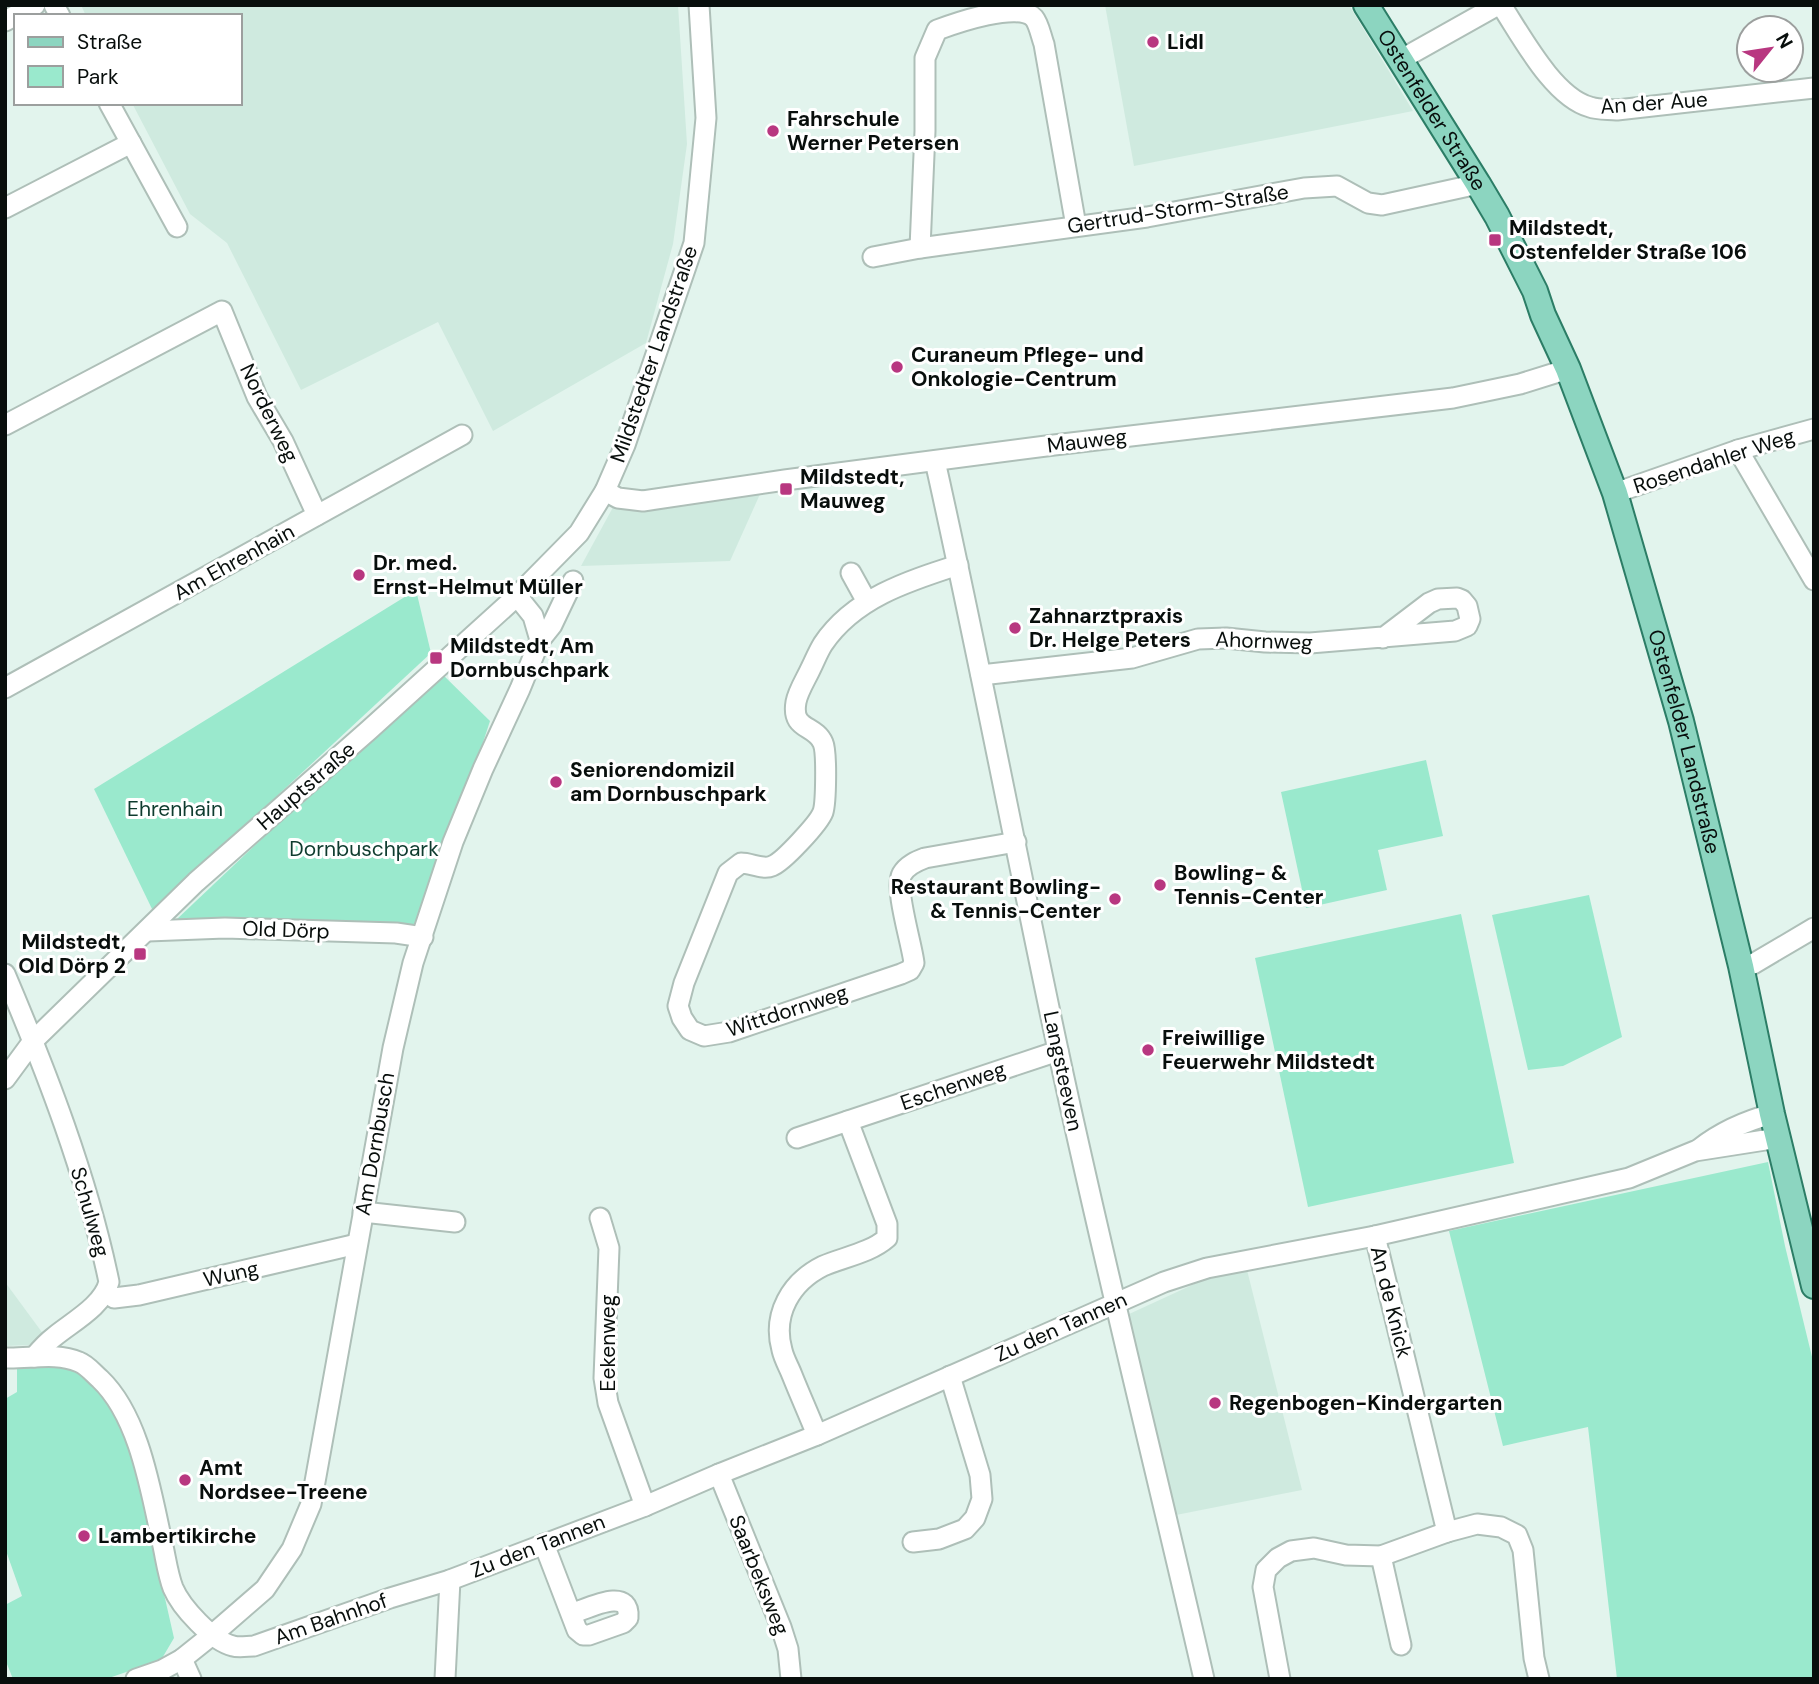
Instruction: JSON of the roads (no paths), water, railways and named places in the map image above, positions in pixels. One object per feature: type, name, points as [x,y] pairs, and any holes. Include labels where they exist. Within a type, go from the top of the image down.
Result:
[{"type":"main road","name":"Ostenfelder Straße","points":[[1366,5],[1497,216]]},
{"type":"main road","name":"Ostenfelder Landstraße","points":[[1497,216],[1535,290],[1615,493],[1681,721],[1741,966],[1772,1114],[1814,1286]]},
{"type":"street","points":[[18,14],[35,5]]},
{"type":"street","name":"Mildstedter Landstraße","points":[[606,491],[625,445],[694,243],[706,118],[699,5]]},
{"type":"street","points":[[1400,60],[1500,5]]},
{"type":"street","name":"An der Aue","points":[[1500,5],[1546,73],[1567,94],[1588,107],[1617,110],[1814,88]]},
{"type":"street","points":[[920,248],[925,58],[937,30],[1015,10],[1026,12],[1035,19],[1044,44],[1076,226]]},
{"type":"street","points":[[110,105],[177,227]]},
{"type":"street","points":[[5,208],[131,143]]},
{"type":"street","name":"Gertrud-Storm-Straße","points":[[873,257],[920,248],[1147,217],[1304,188],[1337,186],[1368,203],[1382,205],[1478,184]]},
{"type":"street","name":"Norderweg","points":[[5,425],[222,310],[257,397],[283,441],[317,515]]},
{"type":"street","name":"Mauweg","points":[[606,491],[618,498],[643,501],[1054,445],[1453,398],[1520,384],[1568,369]]},
{"type":"street","name":"Rosendahler Weg","points":[[1615,493],[1738,450],[1814,429]]},
{"type":"street","name":"Am Ehrenhain","points":[[5,688],[462,435]]},
{"type":"street","points":[[1738,450],[1814,580]]},
{"type":"street","name":"Langsteeven","points":[[935,461],[1058,1051],[1204,1679]]},
{"type":"street","name":"Hauptstraße","points":[[5,1079],[33,1041],[197,882],[517,596],[579,533],[606,491]]},
{"type":"street","name":"Wittdornweg","points":[[958,565],[888,589],[841,623],[821,646],[797,699],[795,712],[802,725],[818,734],[826,751],[823,810],[818,821],[782,860],[771,867],[741,863],[728,873],[684,983],[678,1006],[682,1018],[690,1030],[704,1036],[729,1032],[910,970],[914,963],[899,888],[902,874],[912,863],[925,858],[1016,842]]},
{"type":"street","points":[[851,573],[867,602]]},
{"type":"street","name":"Am Dornbusch","points":[[136,1679],[162,1670],[182,1658],[265,1589],[292,1549],[311,1504],[393,1048],[413,963],[453,842],[483,769],[540,640],[552,625],[573,581]]},
{"type":"street","points":[[517,596],[533,616],[540,640]]},
{"type":"street","name":"Ahornweg","points":[[981,676],[1132,658],[1198,639],[1310,643],[1383,638]]},
{"type":"street","points":[[1741,966],[1752,964],[1814,928]]},
{"type":"street","name":"Old Dörp","points":[[148,931],[225,929],[396,933],[423,937]]},
{"type":"street","name":"Schulweg","points":[[5,974],[33,1041],[81,1176],[109,1282],[106,1292]]},
{"type":"street","name":"Eschenweg","points":[[797,1138],[1058,1051]]},
{"type":"street","name":"Zu den Tannen","points":[[1695,1151],[1715,1136],[1772,1114]]},
{"type":"street","points":[[817,1435],[781,1350],[781,1311],[790,1294],[807,1276],[824,1266],[879,1245],[887,1238],[887,1224],[848,1121]]},
{"type":"street","name":"Zu den Tannen","points":[[450,1580],[645,1506],[817,1435],[1164,1282],[1206,1268],[1376,1237],[1629,1178],[1695,1151],[1778,1138]]},
{"type":"street","points":[[363,1212],[455,1222]]},
{"type":"street","name":"Eekenweg","points":[[600,1218],[609,1248],[604,1378],[608,1403],[645,1506]]},
{"type":"street","name":"An de Knick","points":[[1376,1237],[1447,1532]]},
{"type":"street","name":"Wung","points":[[106,1292],[114,1298],[139,1295],[357,1244]]},
{"type":"street","points":[[34,1357],[50,1339],[106,1292]]},
{"type":"street","points":[[5,1358],[63,1357],[82,1363],[109,1388],[125,1412],[137,1440],[172,1586],[189,1614],[212,1635]]},
{"type":"street","points":[[913,1542],[939,1539],[965,1530],[975,1518],[982,1499],[980,1475],[950,1376]]},
{"type":"street","name":"Saarbeksweg","points":[[719,1474],[781,1627],[788,1650],[791,1679]]},
{"type":"street","points":[[1280,1679],[1263,1587],[1266,1570],[1278,1558],[1290,1551],[1314,1548],[1346,1555],[1381,1556],[1477,1524],[1501,1527],[1517,1535],[1523,1550],[1534,1658],[1539,1679]]},
{"type":"street","points":[[544,1545],[571,1614]]},
{"type":"street","points":[[1381,1556],[1401,1645]]},
{"type":"street","points":[[444,1679],[450,1580]]},
{"type":"street","name":"Am Bahnhof","points":[[212,1635],[233,1646],[254,1646],[378,1602],[450,1580]]},
{"type":"street","points":[[182,1658],[191,1679]]},
{"type":"place","name":"Lidl","points":[[1153,42]]},
{"type":"place","name":"Fahrschule Werner Petersen","points":[[773,131]]},
{"type":"place","name":"Mildstedt, Ostenfelder Straße 106","points":[[1495,240]]},
{"type":"place","name":"Curaneum Pflege- und Onkologie-Centrum","points":[[897,367]]},
{"type":"place","name":"Mildstedt, Mauweg","points":[[786,489]]},
{"type":"place","name":"Dr. med. Ernst-Helmut Müller","points":[[359,575]]},
{"type":"place","name":"Zahnarztpraxis Dr. Helge Peters","points":[[1015,628]]},
{"type":"place","name":"Mildstedt, Am Dornbuschpark","points":[[436,658]]},
{"type":"place","name":"Seniorendomizil am Dornbuschpark","points":[[556,782]]},
{"type":"place","name":"Bowling- & Tennis-Center","points":[[1160,885]]},
{"type":"place","name":"Restaurant Bowling- & Tennis-Center","points":[[1115,899]]},
{"type":"place","name":"Mildstedt, Old Dörp 2","points":[[140,954]]},
{"type":"place","name":"Freiwillige Feuerwehr Mildstedt","points":[[1148,1050]]},
{"type":"place","name":"Regenbogen-Kindergarten","points":[[1215,1403]]},
{"type":"place","name":"Amt Nordsee-Treene","points":[[185,1480]]},
{"type":"place","name":"Lambertikirche","points":[[84,1536]]},
{"type":"park label","name":"Ehrenhain","points":[[175,809]]},
{"type":"park label","name":"Dornbuschpark","points":[[364,849]]}]
